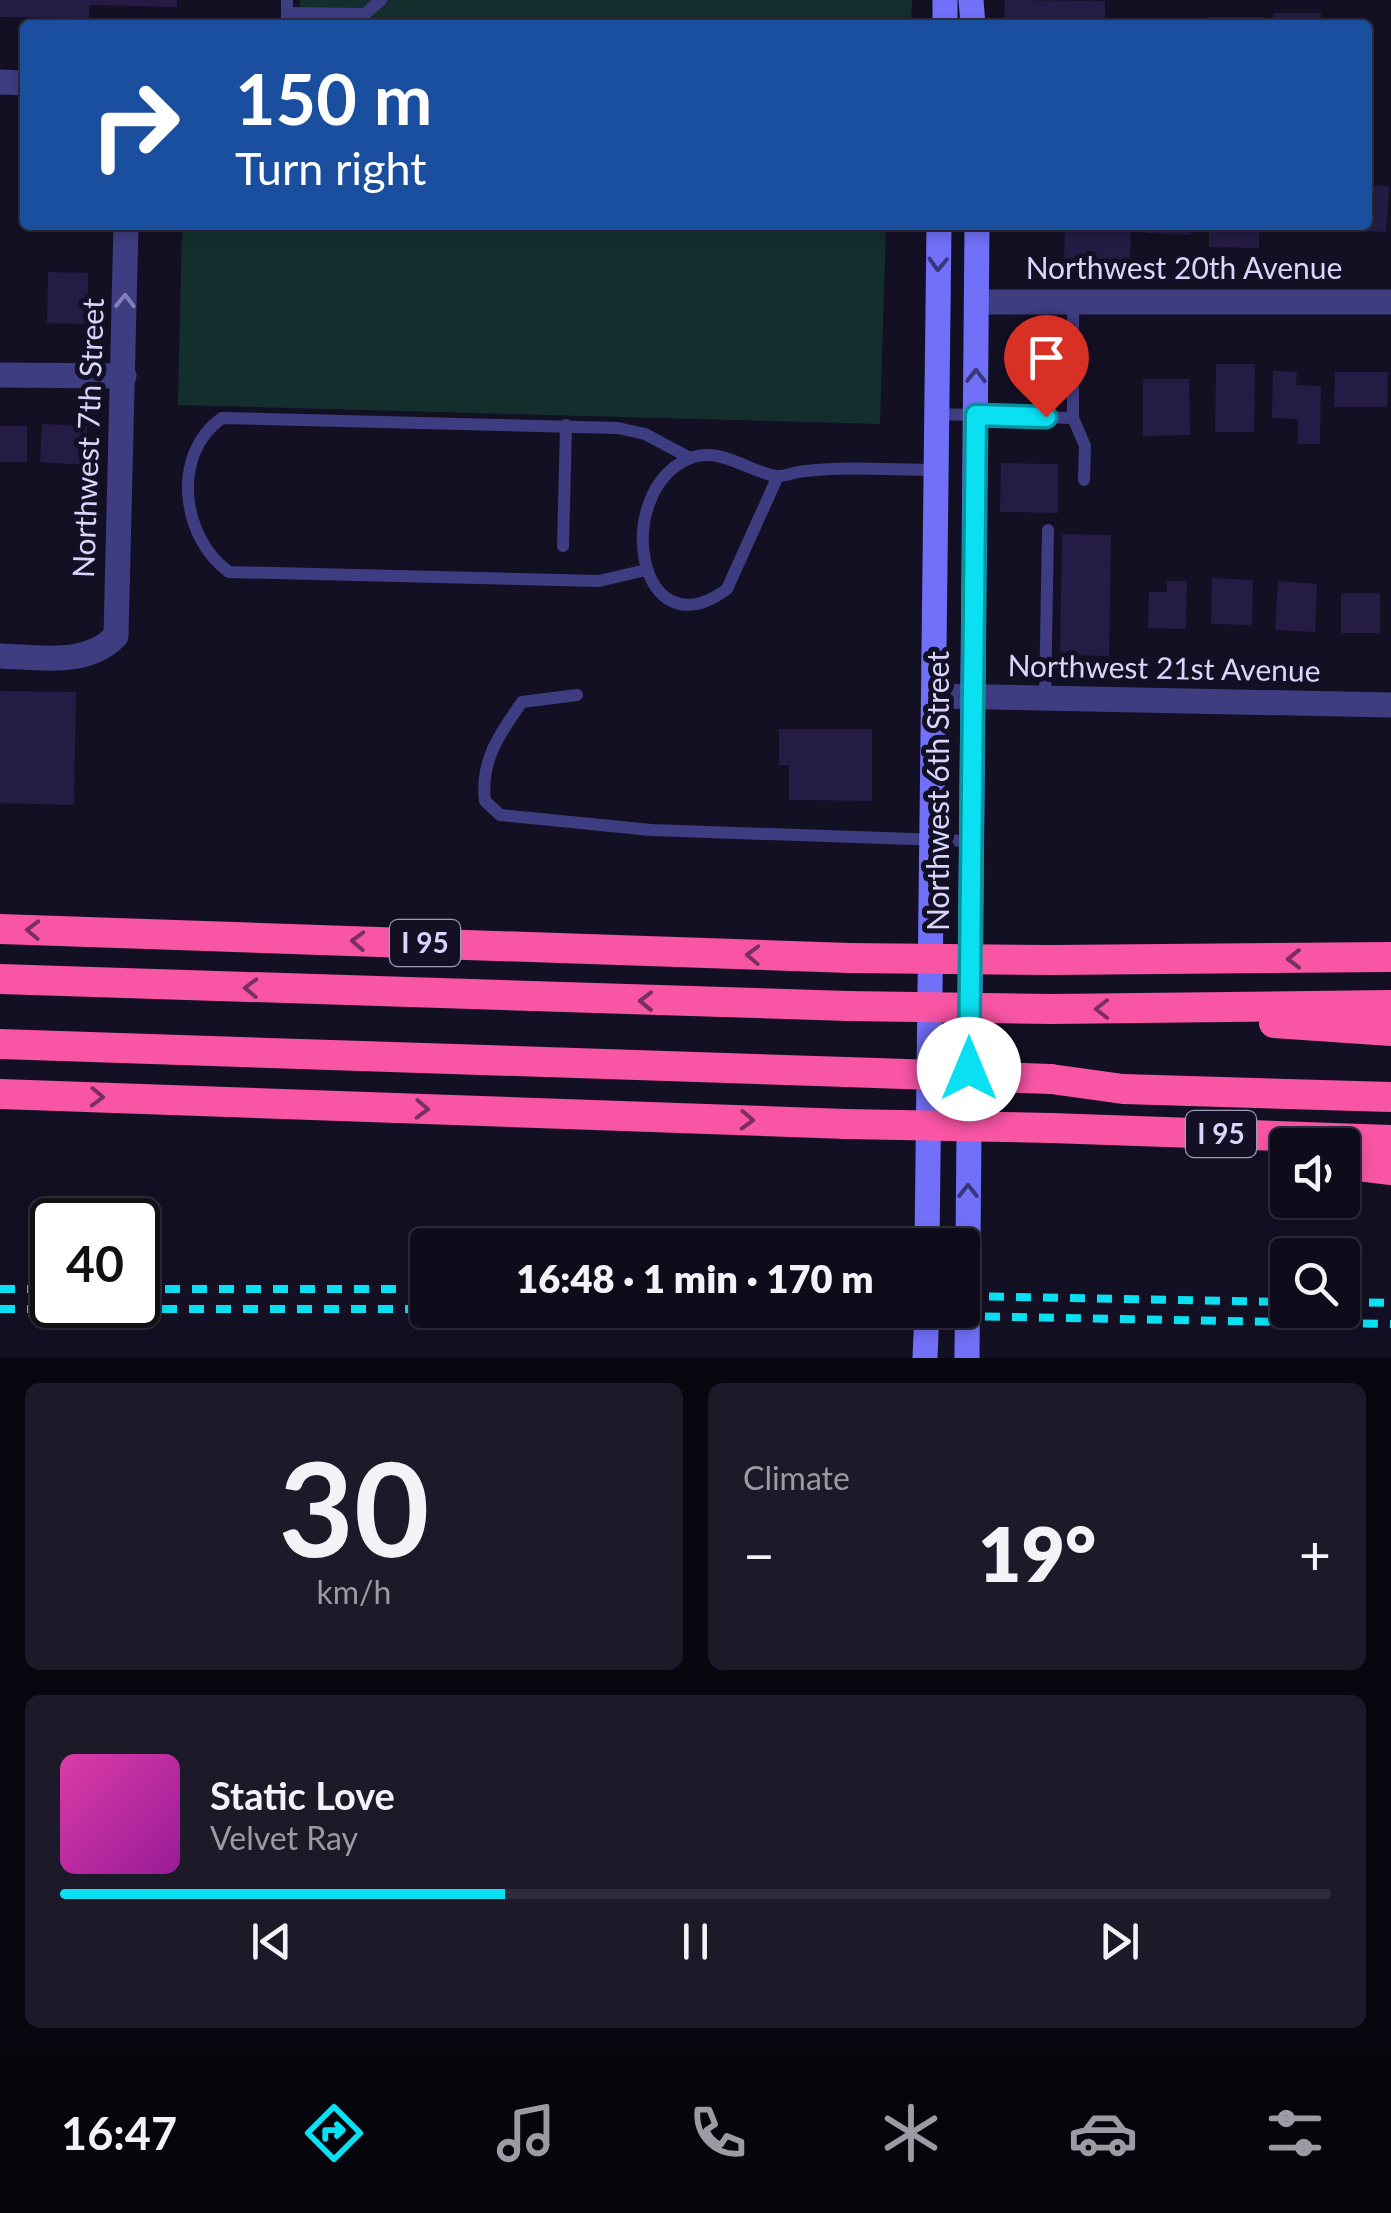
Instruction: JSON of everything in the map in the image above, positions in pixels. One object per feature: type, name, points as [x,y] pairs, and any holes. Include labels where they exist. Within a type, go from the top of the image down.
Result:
[{"type":"highway","name":"I 95","points":[[0,929],[850,958],[1391,957]]},
{"type":"highway","points":[[0,980],[848,1006],[1152,1009],[1391,1005]]},
{"type":"highway","points":[[1152,1009],[1326,1030],[1391,1031]]},
{"type":"highway","points":[[0,1044],[1051,1079],[1123,1075],[1391,1082]]},
{"type":"highway","points":[[1051,1079],[1123,1089],[1391,1097]]},
{"type":"highway","name":"I 95","points":[[0,1094],[1391,1140]]},
{"type":"highway","points":[[1051,1128],[1270,1156]]},
{"type":"highway","points":[[1360,1166],[1391,1170]]},
{"type":"street","name":"Northwest 7th Street","points":[[0,656],[77,657],[103,649],[116,636],[126,230]]},
{"type":"street","name":"Northwest 6th Street","points":[[927,1228],[939,230]]},
{"type":"street","name":"Northwest 6th Street","points":[[967,1358],[977,230]]},
{"type":"street","name":"Northwest 20th Avenue","points":[[977,302],[1391,302]]},
{"type":"street","points":[[0,375],[124,376]]},
{"type":"street","name":"Northwest 21st Avenue","points":[[936,696],[1391,705]]},
{"type":"street","points":[[926,1358],[927,1328]]},
{"type":"lane","points":[[287,13],[352,15],[376,8],[381,0]]},
{"type":"lane","points":[[1073,302],[1072,418],[1085,446],[1084,480]]},
{"type":"lane","points":[[936,414],[1072,418]]},
{"type":"lane","points":[[646,570],[599,580],[230,572],[212,560],[190,520],[196,449],[206,430],[222,418],[566,425],[645,434],[690,458]]},
{"type":"lane","points":[[563,546],[566,425]]},
{"type":"lane","points":[[778,476],[727,589],[700,603],[672,600],[649,582],[643,534],[654,494],[667,474],[690,458],[714,456],[778,476],[805,470],[936,470]]},
{"type":"lane","points":[[1046,699],[1048,530]]},
{"type":"lane","points":[[577,695],[522,702],[504,728],[488,754],[482,779],[484,800],[500,815],[652,830],[971,841]]},
{"type":"green space","points":[[300,0],[912,0],[911,20],[299,20]]},
{"type":"green space","points":[[182,230],[886,230],[880,424],[178,405]]},
{"type":"building","points":[[0,0],[177,0],[177,7],[89,5],[89,18],[0,17]]},
{"type":"building","points":[[1005,0],[1105,1],[1105,20],[1004,20]]},
{"type":"building","points":[[1273,13],[1321,13],[1321,20],[1273,20]]},
{"type":"building","points":[[1208,17],[1265,17],[1265,20]]},
{"type":"building","points":[[1372,185],[1389,186],[1386,232],[1337,230],[1372,230]]},
{"type":"building","points":[[1065,230],[1131,230],[1130,265],[1064,264]]},
{"type":"building","points":[[1146,230],[1191,230],[1191,235]]},
{"type":"building","points":[[1209,230],[1259,230],[1259,248],[1209,247]]},
{"type":"building","points":[[48,272],[88,273],[88,324],[47,323]]},
{"type":"building","points":[[1216,364],[1255,364],[1254,432],[1215,432]]},
{"type":"building","points":[[1273,371],[1297,372],[1296,385],[1321,386],[1320,444],[1298,444],[1298,419],[1272,418]]},
{"type":"building","points":[[1335,372],[1388,372],[1387,407],[1334,407]]},
{"type":"building","points":[[1143,379],[1189,379],[1190,435],[1143,436]]},
{"type":"building","points":[[42,424],[87,426],[85,465],[40,462]]},
{"type":"building","points":[[0,426],[27,426],[27,462],[0,462]]},
{"type":"building","points":[[1001,463],[1058,464],[1058,513],[1000,512]]},
{"type":"building","points":[[1062,534],[1111,535],[1109,656],[1060,655]]},
{"type":"building","points":[[1212,578],[1253,580],[1252,625],[1211,624]]},
{"type":"building","points":[[1167,581],[1187,581],[1186,629],[1148,628],[1149,592],[1167,592]]},
{"type":"building","points":[[1278,581],[1317,584],[1315,632],[1275,630]]},
{"type":"building","points":[[1341,593],[1380,593],[1380,633],[1341,633]]},
{"type":"building","points":[[0,691],[76,692],[74,805],[0,803]]},
{"type":"building","points":[[779,729],[872,729],[872,801],[789,800],[789,765],[779,765]]},
{"type":"railway","points":[[0,1289],[30,1289]]},
{"type":"railway","points":[[160,1289],[410,1289]]},
{"type":"railway","points":[[980,1296],[1270,1302]]},
{"type":"railway","points":[[1360,1302],[1391,1303]]},
{"type":"railway","points":[[0,1309],[410,1309]]},
{"type":"railway","points":[[980,1316],[1391,1324]]},
{"type":"route","points":[[969,1069],[976,415],[1046,417]]}]
